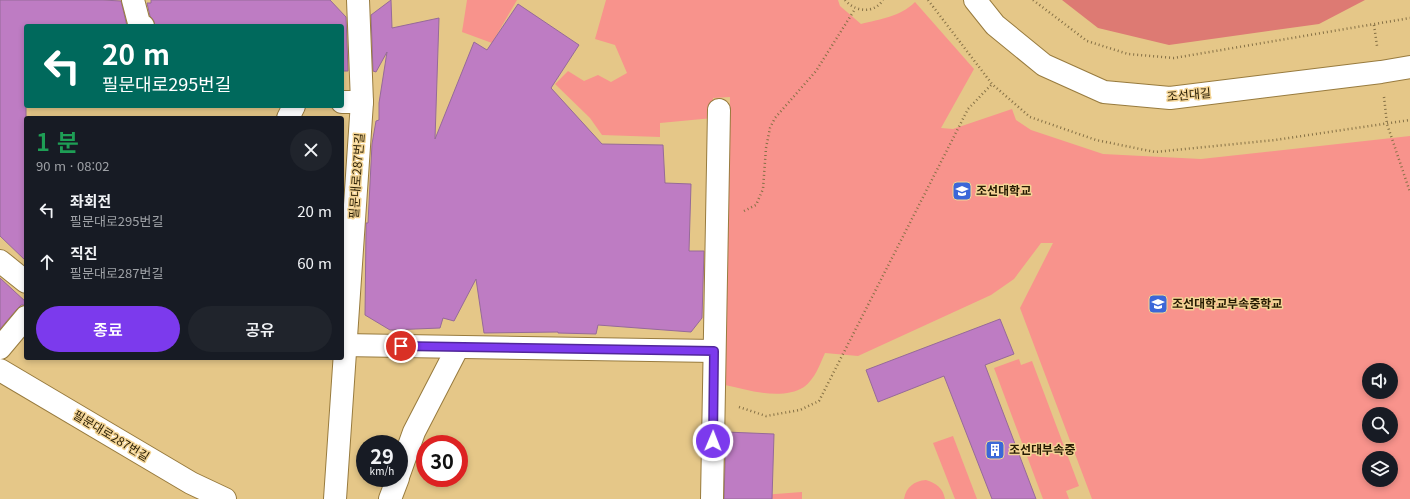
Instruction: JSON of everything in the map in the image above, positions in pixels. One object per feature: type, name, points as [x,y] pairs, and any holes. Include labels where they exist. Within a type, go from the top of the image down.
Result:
[{"type":"street","points":[[133,0],[140,24]]},
{"type":"street","name":"필문대로287번길","points":[[344,318],[352,102],[358,0]]},
{"type":"street","name":"조선대길","points":[[975,0],[995,24],[1044,64],[1104,92],[1170,98],[1381,72],[1410,67]]},
{"type":"street","points":[[712,499],[720,110]]},
{"type":"street","points":[[0,261],[24,280]]},
{"type":"street","points":[[8,343],[24,320]]},
{"type":"street","points":[[344,345],[714,351]]},
{"type":"street","points":[[408,449],[414,432],[458,347]]},
{"type":"street","name":"필문대로287번길","points":[[335,499],[342,360]]},
{"type":"street","name":"필문대로287번길","points":[[0,370],[191,483],[224,499]]},
{"type":"street","points":[[390,499],[395,487]]},
{"type":"path","points":[[845,0],[855,9],[862,10],[869,10],[876,7],[883,0]]},
{"type":"path","points":[[1033,0],[1087,41],[1128,54],[1174,58],[1410,18]]},
{"type":"path","points":[[717,224],[756,204],[763,189],[766,148],[770,128],[775,118],[816,71],[855,9]]},
{"type":"path","points":[[1374,25],[1387,124],[1410,192]]},
{"type":"path","points":[[714,398],[766,416],[800,410],[819,401],[968,110],[992,84]]},
{"type":"shaded area","points":[[467,0],[517,0],[492,43],[462,32]]},
{"type":"shaded area","points":[[606,0],[838,0],[840,6],[861,24],[896,14],[903,11],[915,2],[974,69],[941,128],[953,129],[1012,109],[1016,120],[1031,130],[1103,154],[1201,159],[1410,136],[1410,499],[1092,499],[1020,308],[1053,243],[1041,243],[1014,279],[991,295],[858,356],[825,353],[817,371],[808,384],[795,391],[775,394],[754,392],[725,385],[730,97],[713,98],[713,118],[660,123],[660,137],[602,135],[590,118],[555,84],[568,71],[584,81],[598,75],[611,82],[627,73],[615,45],[595,39]]},
{"type":"shaded area","points":[[1062,0],[1365,0],[1319,24],[1169,45],[1098,28]]},
{"type":"shaded area","points":[[1019,359],[1021,365],[1032,361],[1079,486],[1066,491],[1069,499],[1043,499],[994,368]]},
{"type":"shaded area","points":[[953,436],[977,499],[955,499],[933,443]]},
{"type":"shaded area","points":[[926,480],[938,486],[943,492],[945,499],[904,499],[911,485]]},
{"type":"shaded area","points":[[802,492],[802,499],[724,499],[724,498]]},
{"type":"building","points":[[0,0],[121,1],[127,24],[24,24],[24,108],[26,108],[26,116],[24,116],[24,259],[0,236]]},
{"type":"building","points":[[151,0],[330,0],[346,17],[348,71],[344,71],[344,24],[155,24],[150,16],[147,3],[151,3]]},
{"type":"building","points":[[391,0],[392,28],[439,18],[435,139],[474,42],[487,50],[518,4],[579,45],[551,88],[602,144],[663,145],[665,183],[691,184],[689,251],[704,251],[702,318],[691,332],[598,325],[596,334],[558,332],[484,333],[476,279],[454,321],[443,318],[440,328],[390,330],[365,315],[366,223],[368,223],[372,144],[376,121],[379,120],[379,103],[387,52],[376,72],[373,71],[371,15]]},
{"type":"building","points":[[0,278],[24,300],[24,305],[21,305],[17,309],[0,329]]},
{"type":"building","name":"조선대부속중","points":[[1000,319],[1014,354],[985,365],[1036,499],[992,499],[944,376],[878,402],[866,370]]},
{"type":"building","points":[[726,432],[774,434],[772,499],[724,499]]},
{"type":"place","name":"조선대학교","points":[[962,191]]},
{"type":"place","name":"조선대학교부속중학교","points":[[1158,304]]},
{"type":"place","name":"조선대부속중","points":[[995,450]]},
{"type":"route","points":[[401,346],[714,351],[713,441]]}]
